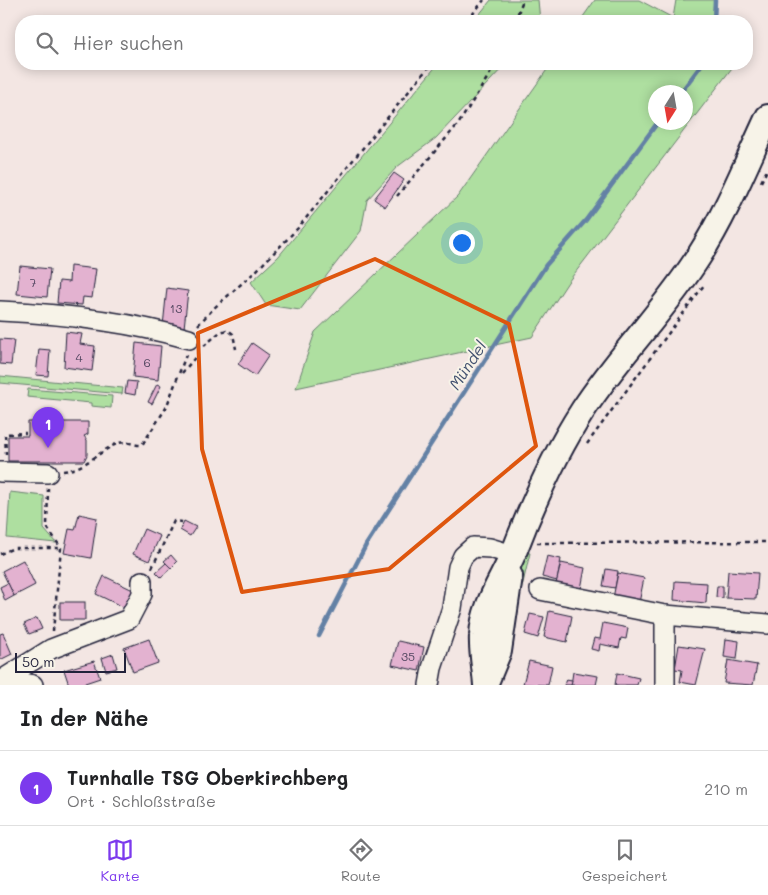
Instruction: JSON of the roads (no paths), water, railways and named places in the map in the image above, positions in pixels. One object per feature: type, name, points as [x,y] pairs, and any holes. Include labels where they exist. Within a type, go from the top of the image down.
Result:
[{"type":"main road","points":[[486,684],[482,635],[494,592],[513,555],[534,498],[550,465],[584,408],[676,290],[700,255],[718,224],[768,117]]},
{"type":"street","points":[[0,311],[102,319],[145,326],[189,339]]},
{"type":"street","points":[[3,472],[48,473]]},
{"type":"street","points":[[429,685],[432,668],[452,608],[458,566],[463,556],[472,548],[490,548],[513,555]]},
{"type":"street","points":[[0,682],[51,649],[130,618],[142,594],[142,581]]},
{"type":"street","points":[[540,590],[665,615],[768,624]]},
{"type":"street","points":[[665,615],[665,685]]},
{"type":"street","points":[[0,682],[12,680],[33,685]]},
{"type":"waterway","name":"Mündel","points":[[714,15],[715,0]]},
{"type":"waterway","name":"Mündel","points":[[686,85],[698,70]]},
{"type":"waterway","name":"Mündel","points":[[319,636],[366,545],[546,265],[586,220],[652,130]]},
{"type":"place","name":"Turnhalle TSG Oberkirchberg","points":[[48,448]]}]
